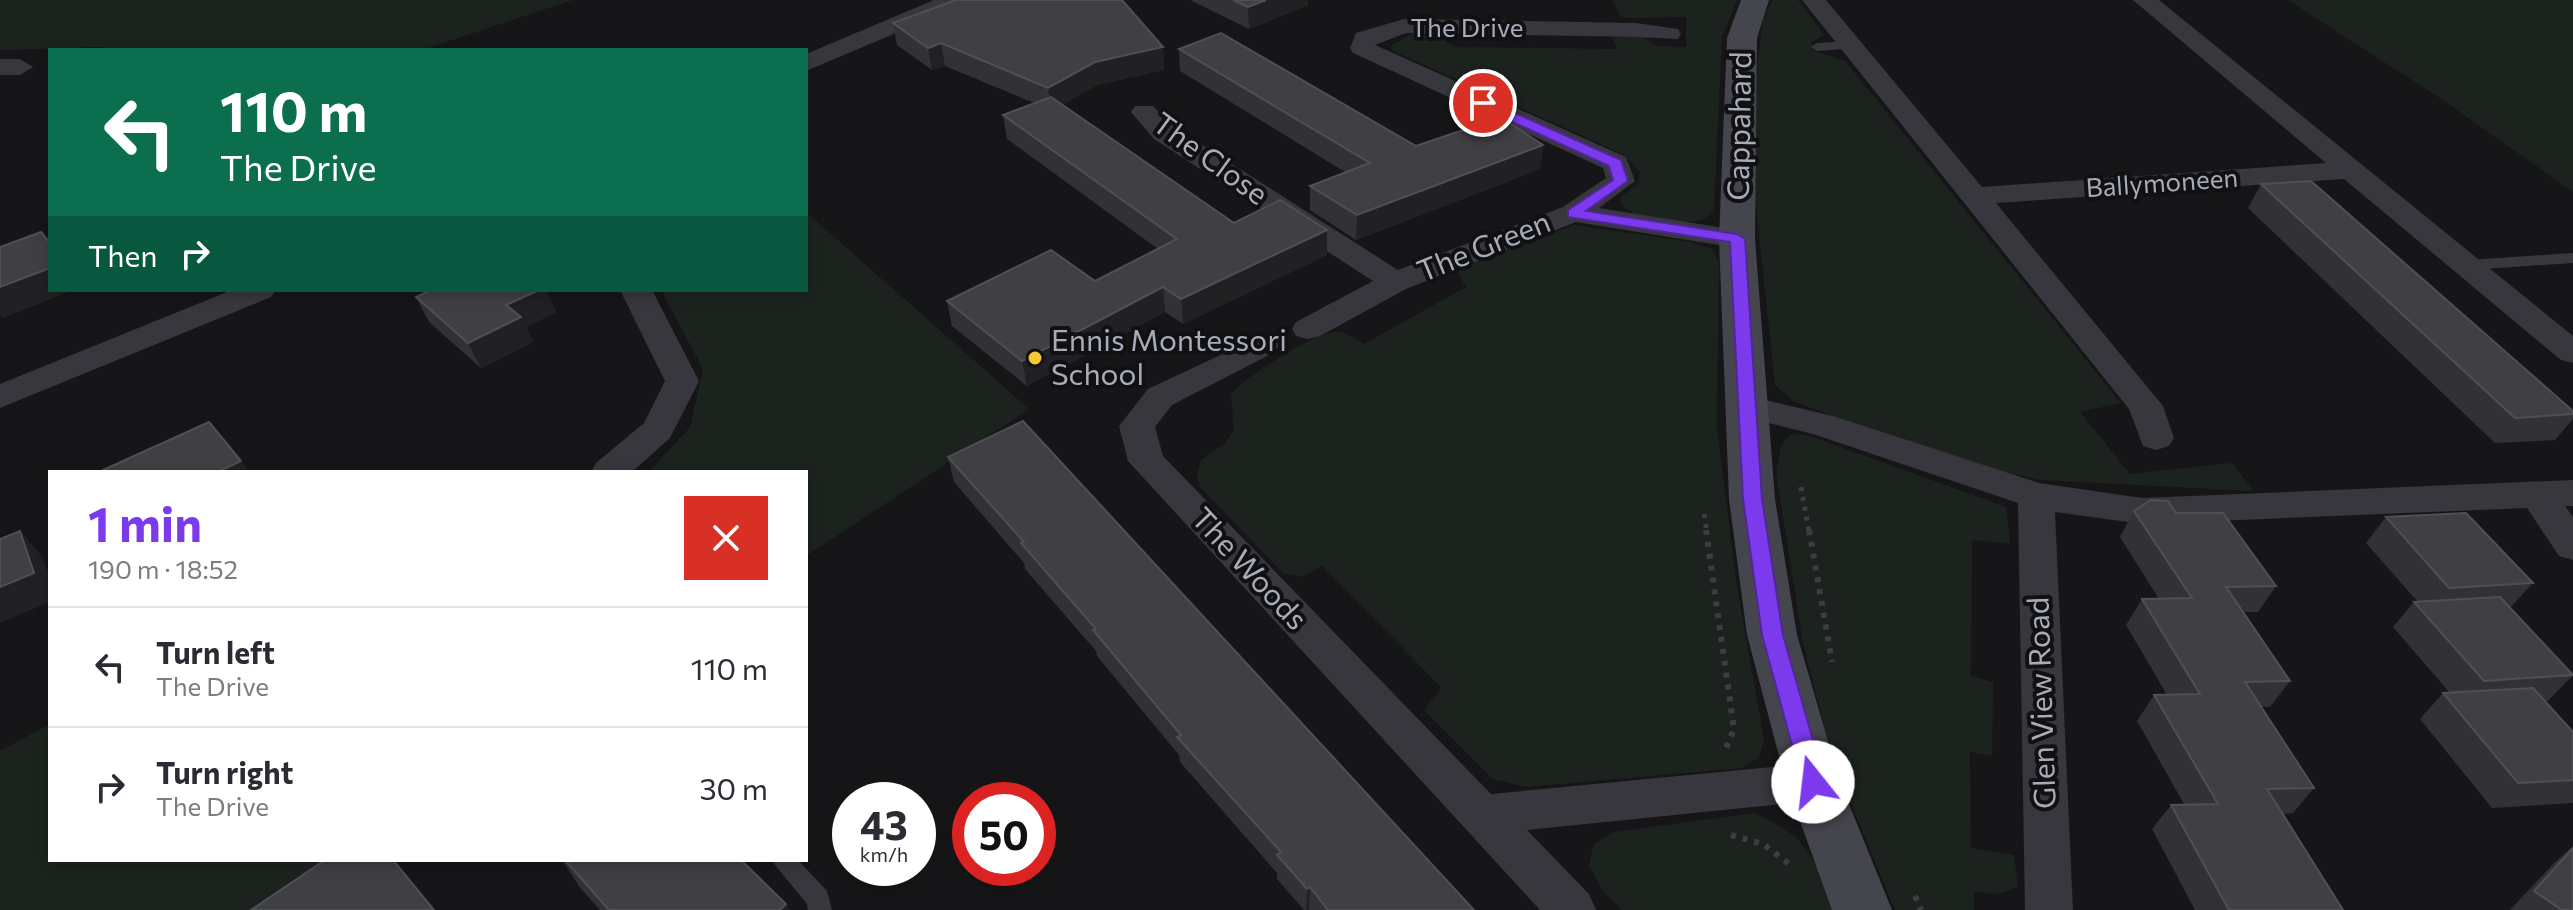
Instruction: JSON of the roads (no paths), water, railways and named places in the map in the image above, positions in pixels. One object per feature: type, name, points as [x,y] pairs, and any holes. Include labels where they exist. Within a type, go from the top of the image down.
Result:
[{"type":"main road","name":"Cappahard","points":[[1755,0],[1742,38],[1737,239],[1752,499],[1772,635],[1813,782],[1862,910]]},
{"type":"street","points":[[808,62],[954,0]]},
{"type":"street","points":[[1814,0],[2146,406],[2156,438]]},
{"type":"street","points":[[2145,0],[2573,353]]},
{"type":"street","name":"The Drive","points":[[1573,213],[1621,181],[1616,163],[1362,48],[1365,38],[1404,26],[1437,25],[1636,30],[1669,34]]},
{"type":"street","name":"The Close","points":[[1144,112],[1164,133],[1395,282]]},
{"type":"street","name":"Ballymoneen","points":[[1973,196],[2350,170]]},
{"type":"street","points":[[1573,213],[1737,239]]},
{"type":"street","name":"The Green","points":[[1395,282],[1573,213]]},
{"type":"street","points":[[1308,329],[1395,282]]},
{"type":"street","points":[[0,397],[255,292]]},
{"type":"street","points":[[611,470],[658,430],[682,381],[637,292]]},
{"type":"street","name":"The Woods","points":[[1263,345],[1160,397],[1137,426],[1146,461],[1572,910]]},
{"type":"street","points":[[1748,407],[1821,424],[2036,496],[2142,511],[2555,493],[2573,546]]},
{"type":"street","name":"Glen View Road","points":[[2036,496],[2049,910]]},
{"type":"street","points":[[1480,815],[1813,782]]},
{"type":"lane","points":[[1817,47],[1851,45]]},
{"type":"lane","points":[[2469,265],[2573,258]]},
{"type":"lane","points":[[785,862],[818,899],[820,910]]},
{"type":"place","name":"Ennis Montessori School","points":[[1035,358]]}]
